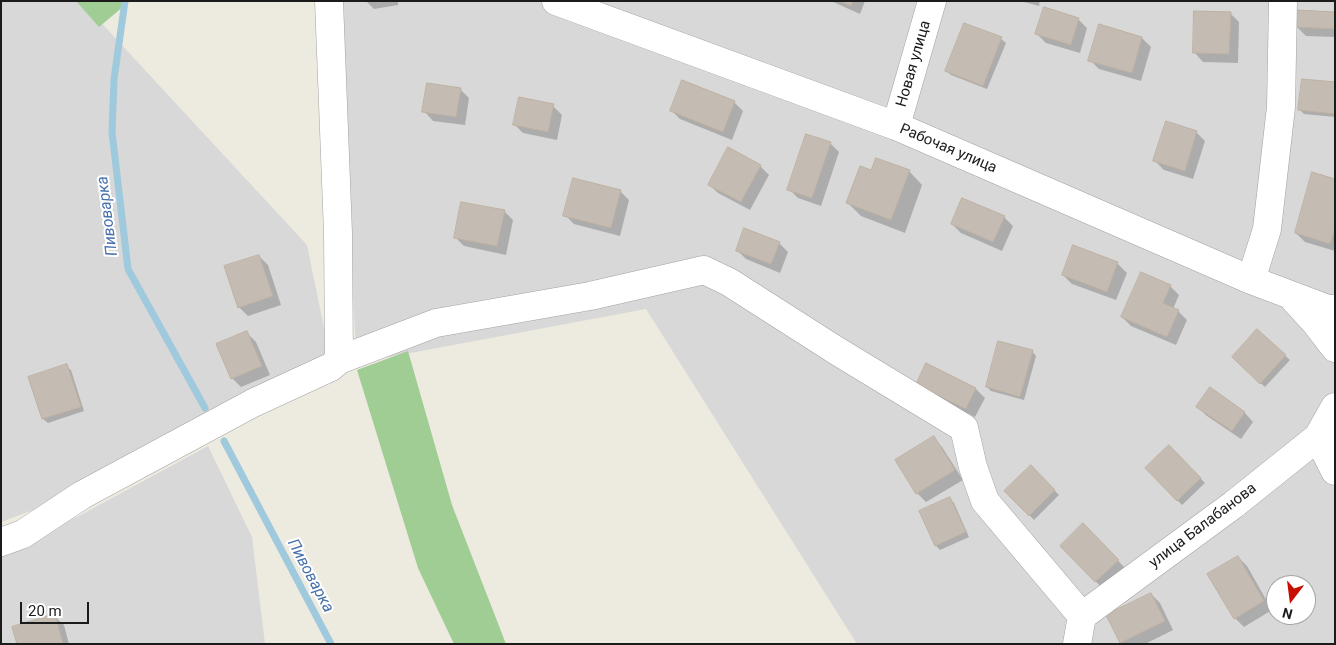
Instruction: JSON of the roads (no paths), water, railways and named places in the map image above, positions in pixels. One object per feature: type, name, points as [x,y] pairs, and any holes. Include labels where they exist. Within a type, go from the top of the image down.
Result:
[{"type":"street","points":[[329,1],[338,233],[340,360]]},
{"type":"street","name":"Рабочая улица","points":[[556,1],[896,126],[1251,280],[1292,297],[1328,309],[1335,309]]},
{"type":"street","name":"Новая улица","points":[[896,126],[932,1]]},
{"type":"street","points":[[1251,280],[1267,229],[1281,107],[1283,1]]},
{"type":"street","points":[[1,542],[23,534],[82,495],[253,403],[331,367],[340,360],[436,323],[590,296],[704,270],[729,282],[837,351],[964,428],[973,467],[985,501],[1082,616],[1077,644]]},
{"type":"street","points":[[1292,297],[1335,348]]},
{"type":"street","name":"улица Балабанова","points":[[1082,616],[1232,505],[1318,437],[1335,407]]},
{"type":"street","points":[[1318,437],[1335,471]]},
{"type":"waterway","name":"Пивоварка","points":[[125,1],[114,79],[112,132],[128,269],[205,408]]},
{"type":"waterway","name":"Пивоварка","points":[[224,441],[331,644]]}]
